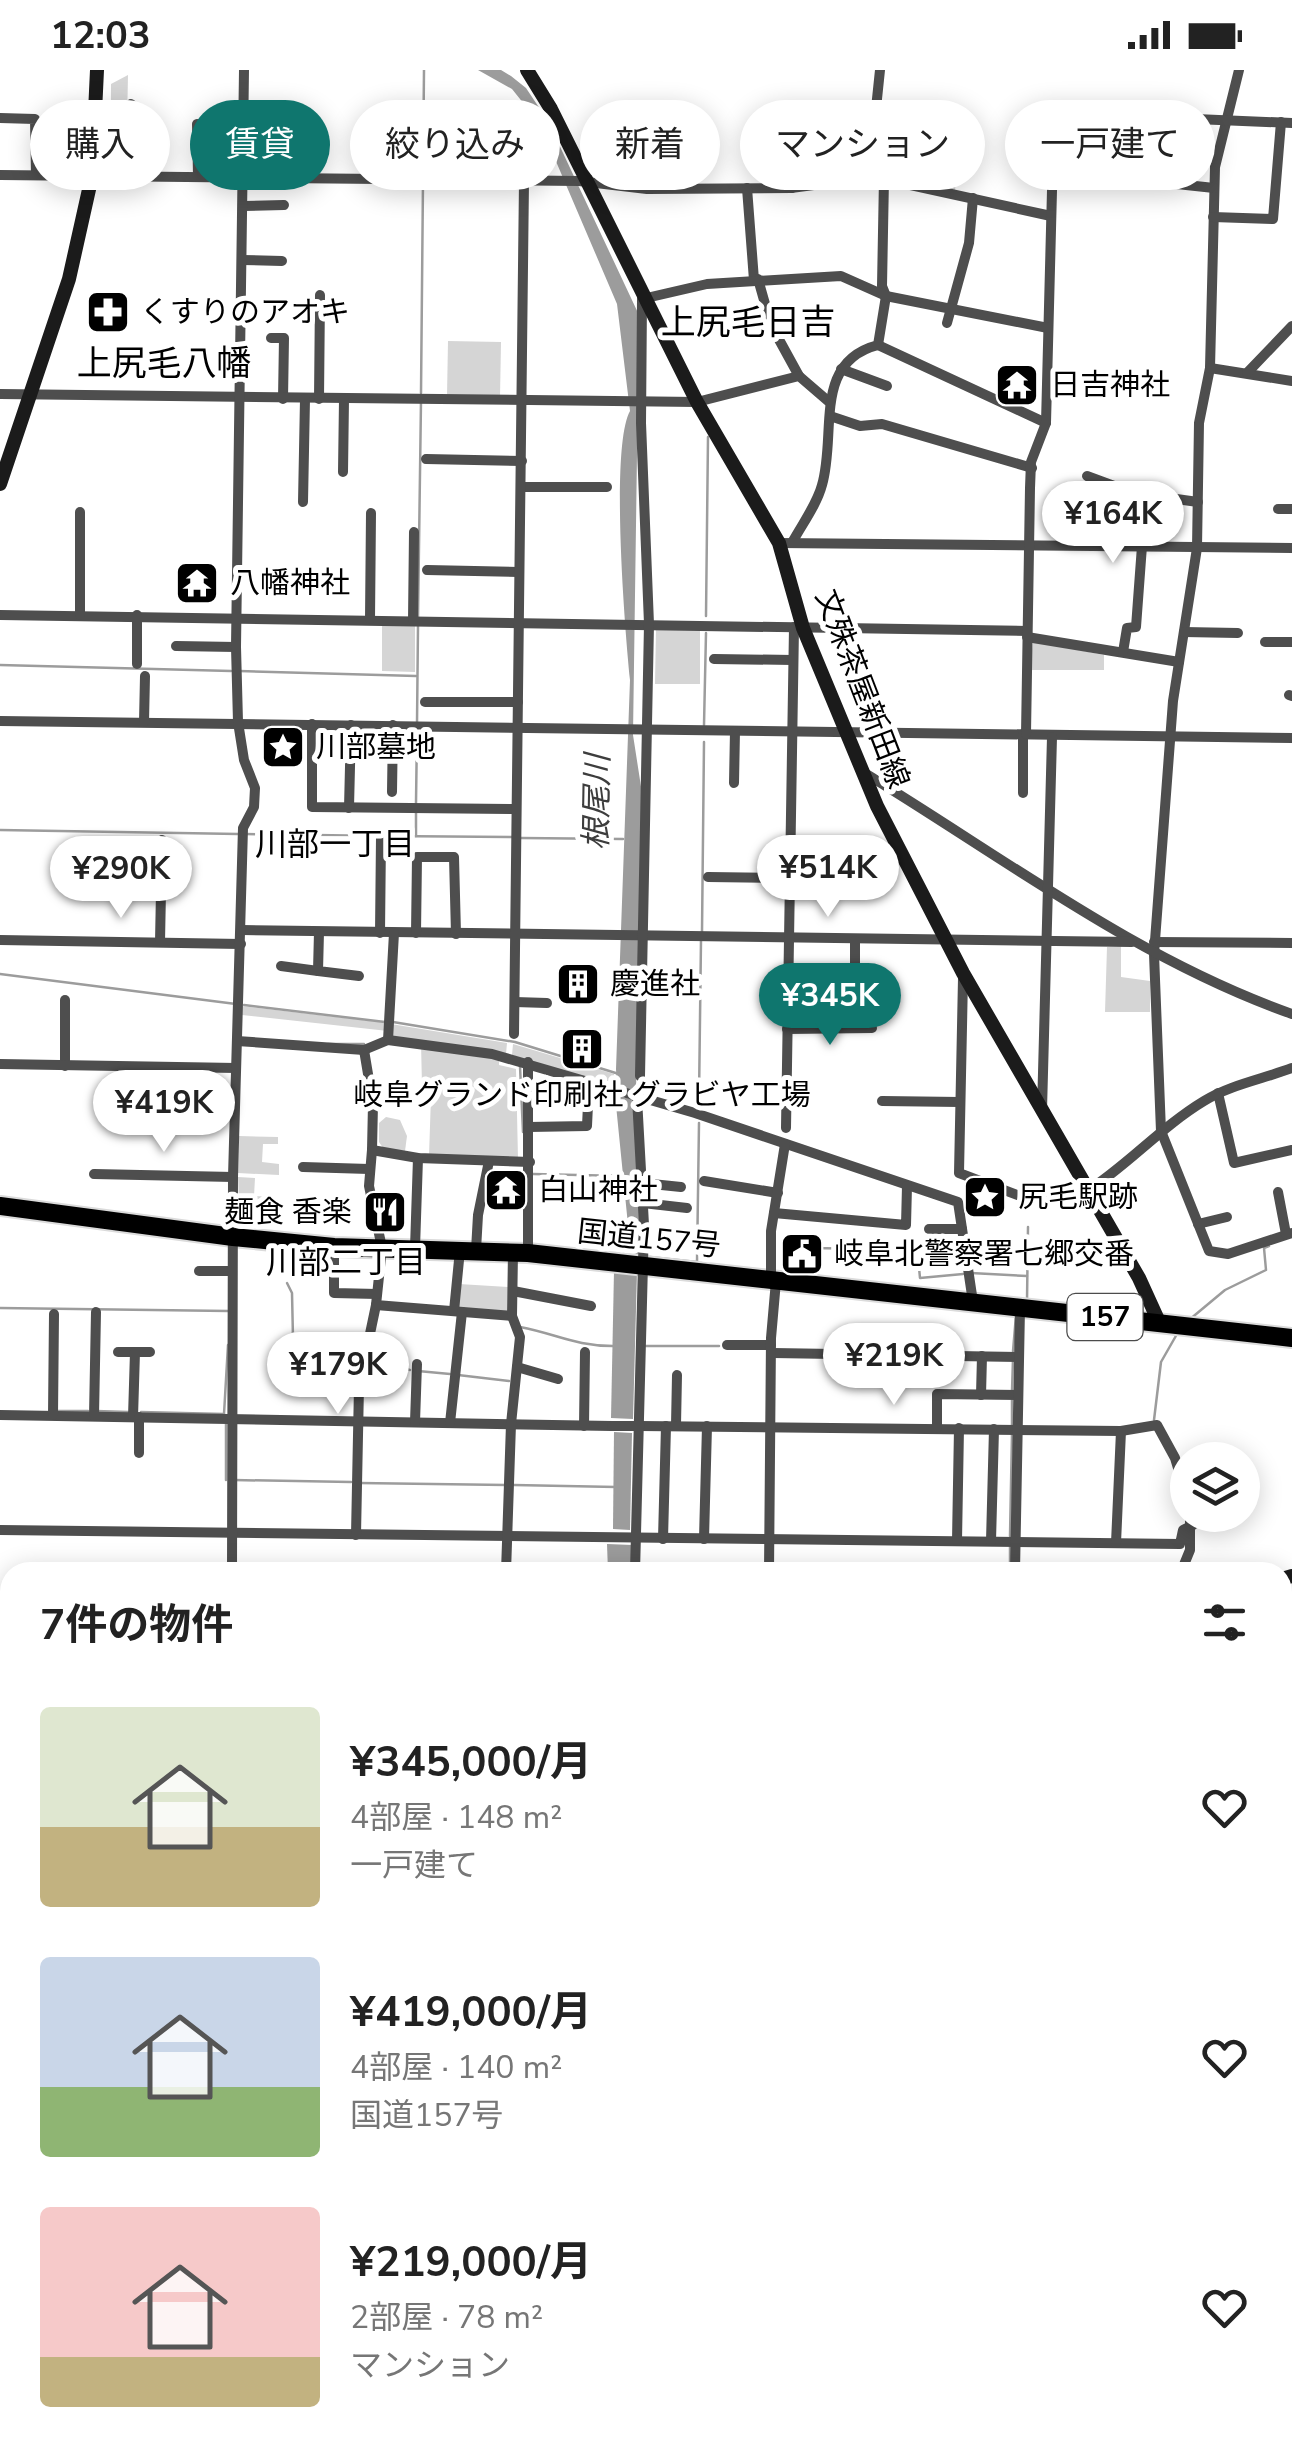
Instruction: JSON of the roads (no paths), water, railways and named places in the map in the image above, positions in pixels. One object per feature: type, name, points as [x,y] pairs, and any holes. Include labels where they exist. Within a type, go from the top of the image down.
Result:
[{"type":"highway","name":"国道157号","points":[[0,1206],[233,1237],[334,1247],[521,1253],[1292,1338]]},
{"type":"main road","name":"文殊茶屋新田線","points":[[527,70],[580,175]]},
{"type":"main road","points":[[96,100],[97,74]]},
{"type":"main road","points":[[0,484],[69,279],[89,190]]},
{"type":"main road","name":"文殊茶屋新田線","points":[[588,190],[697,402],[786,542],[798,628],[863,772],[963,973],[1138,1278],[1159,1322]]},
{"type":"street","points":[[244,70],[244,100]]},
{"type":"street","points":[[877,100],[880,70]]},
{"type":"street","points":[[1215,177],[1238,70]]},
{"type":"street","points":[[1023,792],[1032,468],[1046,423],[1054,113],[1286,122],[1272,220],[1213,217]]},
{"type":"street","points":[[0,118],[30,120]]},
{"type":"street","points":[[0,174],[30,175]]},
{"type":"street","points":[[232,1562],[236,1068],[243,828],[254,807],[254,788],[238,722],[236,647],[243,190]]},
{"type":"street","points":[[514,1034],[524,190]]},
{"type":"street","points":[[747,190],[756,280],[771,325],[799,376],[828,401],[833,418],[822,486],[786,542]]},
{"type":"street","points":[[878,345],[886,296],[882,286],[884,190]]},
{"type":"street","points":[[937,190],[1051,216]]},
{"type":"street","points":[[1214,190],[1210,368],[1199,423],[1198,548],[1170,736],[1154,948],[1161,1131],[1214,1254],[1289,1234],[1278,1192]]},
{"type":"street","points":[[947,322],[969,242],[973,198]]},
{"type":"street","points":[[243,206],[284,205]]},
{"type":"street","points":[[242,260],[282,261]]},
{"type":"street","points":[[640,1076],[642,299],[707,284],[840,276],[886,296],[1048,328]]},
{"type":"street","points":[[319,399],[320,295]]},
{"type":"street","points":[[1247,373],[1292,326]]},
{"type":"street","points":[[270,338],[284,338],[284,399]]},
{"type":"street","points":[[828,401],[841,369],[860,350],[878,345],[1046,423]]},
{"type":"street","points":[[1210,368],[1292,381]]},
{"type":"street","points":[[841,369],[887,386]]},
{"type":"street","points":[[0,394],[522,403],[697,402],[799,376]]},
{"type":"street","points":[[302,502],[305,399]]},
{"type":"street","points":[[343,472],[344,400]]},
{"type":"street","points":[[833,418],[860,426],[882,424],[1032,468]]},
{"type":"street","points":[[426,460],[522,461]]},
{"type":"street","points":[[1088,476],[1133,494],[1198,502]]},
{"type":"street","points":[[521,486],[608,487]]},
{"type":"street","points":[[1278,509],[1292,509]]},
{"type":"street","points":[[80,512],[80,615]]},
{"type":"street","points":[[370,619],[371,513]]},
{"type":"street","points":[[414,532],[414,621]]},
{"type":"street","points":[[786,542],[1292,548]]},
{"type":"street","points":[[1124,652],[1127,628],[1136,628],[1142,546]]},
{"type":"street","points":[[428,570],[520,572]]},
{"type":"street","points":[[0,615],[1027,634],[1179,662]]},
{"type":"street","points":[[136,615],[137,664]]},
{"type":"street","points":[[786,1128],[793,660],[798,628]]},
{"type":"street","points":[[1184,632],[1238,633]]},
{"type":"street","points":[[1265,642],[1292,642]]},
{"type":"street","points":[[176,646],[236,647]]},
{"type":"street","points":[[714,659],[793,660]]},
{"type":"street","points":[[144,722],[145,676]]},
{"type":"street","points":[[425,702],[518,702]]},
{"type":"street","points":[[0,721],[1292,738]]},
{"type":"street","points":[[312,724],[312,807],[516,809]]},
{"type":"street","points":[[349,808],[351,725]]},
{"type":"street","points":[[392,792],[393,726]]},
{"type":"street","points":[[734,783],[735,731]]},
{"type":"street","points":[[1042,1110],[1052,736]]},
{"type":"street","points":[[863,772],[1132,942]]},
{"type":"street","points":[[380,837],[380,933]]},
{"type":"street","points":[[160,942],[162,840]]},
{"type":"street","points":[[416,933],[417,857],[454,857],[456,934]]},
{"type":"street","points":[[708,878],[788,878]]},
{"type":"street","points":[[242,930],[1132,942],[1154,948],[1254,1001],[1292,1014]]},
{"type":"street","points":[[318,971],[319,932]]},
{"type":"street","points":[[388,1040],[394,933]]},
{"type":"street","points":[[0,940],[241,944]]},
{"type":"street","points":[[788,973],[855,974],[855,941]]},
{"type":"street","points":[[1154,948],[1292,944]]},
{"type":"street","points":[[281,966],[359,976]]},
{"type":"street","points":[[963,973],[960,1173],[1028,1199],[1084,1188],[1126,1167],[1161,1131],[1218,1093],[1292,1068]]},
{"type":"street","points":[[65,1000],[65,1066]]},
{"type":"street","points":[[515,1002],[547,1003]]},
{"type":"street","points":[[788,1029],[872,1028]]},
{"type":"street","points":[[237,1041],[364,1050],[388,1040],[465,1048],[528,1062],[958,1202],[974,1302]]},
{"type":"street","points":[[356,1535],[359,1386],[382,1248],[369,1169],[373,1104],[364,1050]]},
{"type":"street","points":[[506,1562],[511,1424],[520,1338],[512,1316],[512,1291],[521,1253],[530,1162],[528,1062]]},
{"type":"street","points":[[0,1064],[236,1068]]},
{"type":"street","points":[[528,1127],[587,1126],[589,1083]]},
{"type":"street","points":[[1218,1093],[1234,1164],[1292,1150]]},
{"type":"street","points":[[635,1562],[639,1346],[632,1265],[642,1202],[637,1098]]},
{"type":"street","points":[[882,1101],[960,1102]]},
{"type":"street","points":[[769,1562],[774,1214],[785,1144]]},
{"type":"street","points":[[372,1150],[418,1158],[530,1162]]},
{"type":"street","points":[[414,1248],[418,1158]]},
{"type":"street","points":[[450,1423],[458,1312],[489,1161]]},
{"type":"street","points":[[303,1167],[369,1169]]},
{"type":"street","points":[[94,1174],[233,1177]]},
{"type":"street","points":[[704,1181],[778,1193]]},
{"type":"street","points":[[642,1183],[681,1187]]},
{"type":"street","points":[[774,1214],[906,1225],[907,1186]]},
{"type":"street","points":[[642,1202],[686,1208]]},
{"type":"street","points":[[1198,1224],[1228,1217]]},
{"type":"street","points":[[929,1229],[962,1229]]},
{"type":"street","points":[[334,1247],[334,1293],[512,1316]]},
{"type":"street","points":[[200,1271],[232,1271]]},
{"type":"street","points":[[512,1291],[591,1306]]},
{"type":"street","points":[[1015,1562],[1018,1357],[1023,1308]]},
{"type":"street","points":[[94,1416],[100,1338],[96,1312]]},
{"type":"street","points":[[52,1415],[54,1314]]},
{"type":"street","points":[[40,1335],[54,1335]]},
{"type":"street","points":[[727,1345],[1018,1357]]},
{"type":"street","points":[[118,1352],[150,1352]]},
{"type":"street","points":[[135,1352],[138,1453]]},
{"type":"street","points":[[584,1426],[585,1352]]},
{"type":"street","points":[[981,1395],[982,1356]]},
{"type":"street","points":[[415,1422],[417,1364]]},
{"type":"street","points":[[517,1367],[558,1379]]},
{"type":"street","points":[[663,1539],[677,1375]]},
{"type":"street","points":[[937,1428],[937,1394],[1018,1396]]},
{"type":"street","points":[[0,1415],[1121,1431],[1158,1425],[1170,1447]]},
{"type":"street","points":[[704,1539],[706,1426]]},
{"type":"street","points":[[957,1541],[959,1428]]},
{"type":"street","points":[[991,1541],[994,1429]]},
{"type":"street","points":[[1116,1543],[1121,1431]]},
{"type":"street","points":[[0,1530],[1180,1544],[1183,1532]]},
{"type":"street","points":[[1185,1562],[1191,1532]]},
{"type":"waterway","points":[[424,70],[424,100]]},
{"type":"waterway","points":[[421,393],[423,190]]},
{"type":"waterway","points":[[418,618],[421,401]]},
{"type":"waterway","points":[[706,616],[708,437]]},
{"type":"waterway","points":[[417,723],[418,626]]},
{"type":"waterway","points":[[704,725],[706,633]]},
{"type":"waterway","points":[[0,665],[231,671]]},
{"type":"waterway","points":[[239,671],[416,676]]},
{"type":"waterway","points":[[416,803],[417,731]]},
{"type":"waterway","points":[[702,932],[704,742]]},
{"type":"waterway","points":[[416,811],[416,836]]},
{"type":"waterway","points":[[0,830],[238,834]]},
{"type":"waterway","points":[[246,834],[378,836]]},
{"type":"waterway","points":[[386,836],[513,837]]},
{"type":"waterway","name":"根尾川","points":[[521,838],[623,839]]},
{"type":"waterway","points":[[699,1098],[701,940]]},
{"type":"waterway","points":[[0,974],[236,1004]]},
{"type":"waterway","points":[[244,1005],[385,1022]]},
{"type":"waterway","points":[[393,1022],[515,1042],[619,1074]]},
{"type":"waterway","points":[[328,1044],[364,1044]]},
{"type":"waterway","points":[[520,1066],[523,1132]]},
{"type":"waterway","points":[[650,1257],[697,1262],[699,1123]]},
{"type":"waterway","points":[[533,1174],[622,1176]]},
{"type":"waterway","points":[[1027,1301],[1028,1227]]},
{"type":"waterway","points":[[1189,1320],[1225,1290],[1266,1270],[1264,1248],[1269,1246]]},
{"type":"waterway","points":[[808,1248],[878,1249],[877,1257],[918,1257],[920,1278],[963,1274]]},
{"type":"waterway","points":[[971,1273],[1027,1276]]},
{"type":"waterway","points":[[287,1283],[292,1293],[293,1338],[362,1359]]},
{"type":"waterway","points":[[0,1308],[228,1311]]},
{"type":"waterway","points":[[1013,1351],[1016,1315]]},
{"type":"waterway","points":[[520,1327],[577,1342],[613,1346]]},
{"type":"waterway","points":[[1154,1420],[1161,1362],[1177,1334]]},
{"type":"waterway","points":[[141,1412],[224,1414],[228,1345]]},
{"type":"waterway","points":[[646,1346],[719,1346]]},
{"type":"waterway","points":[[1012,1391],[1013,1359]]},
{"type":"waterway","points":[[369,1361],[410,1370]]},
{"type":"waterway","points":[[418,1371],[450,1374]]},
{"type":"waterway","points":[[458,1375],[509,1381]]},
{"type":"waterway","points":[[1012,1399],[1012,1426]]},
{"type":"waterway","points":[[56,1411],[88,1411]]},
{"type":"waterway","points":[[96,1411],[128,1412]]},
{"type":"waterway","points":[[226,1424],[226,1480]]},
{"type":"waterway","points":[[1010,1536],[1012,1434]]},
{"type":"waterway","points":[[234,1480],[351,1482]]},
{"type":"waterway","points":[[359,1483],[506,1485]]},
{"type":"waterway","points":[[514,1485],[616,1487]]},
{"type":"waterway","points":[[1010,1544],[1010,1562]]},
{"type":"place","name":"くすりのアオキ","points":[[108,312]]},
{"type":"place","name":"日吉神社","points":[[1017,385]]},
{"type":"place","name":"八幡神社","points":[[197,583]]},
{"type":"place","name":"川部墓地","points":[[283,747]]},
{"type":"place","name":"慶進社","points":[[578,984]]},
{"type":"place","name":"岐阜グランド印刷社 グラビヤ工場","points":[[582,1049]]},
{"type":"place","name":"白山神社","points":[[506,1190]]},
{"type":"place","name":"尻毛駅跡","points":[[985,1197]]},
{"type":"place","name":"麺食 香楽","points":[[385,1212]]},
{"type":"place","name":"岐阜北警察署七郷交番","points":[[802,1254]]},
{"type":"district","name":"上尻毛日吉","points":[[748,322]]},
{"type":"district","name":"上尻毛八幡","points":[[164,363]]},
{"type":"district","name":"川部一丁目","points":[[335,844]]},
{"type":"district","name":"川部二丁目","points":[[346,1262]]}]
